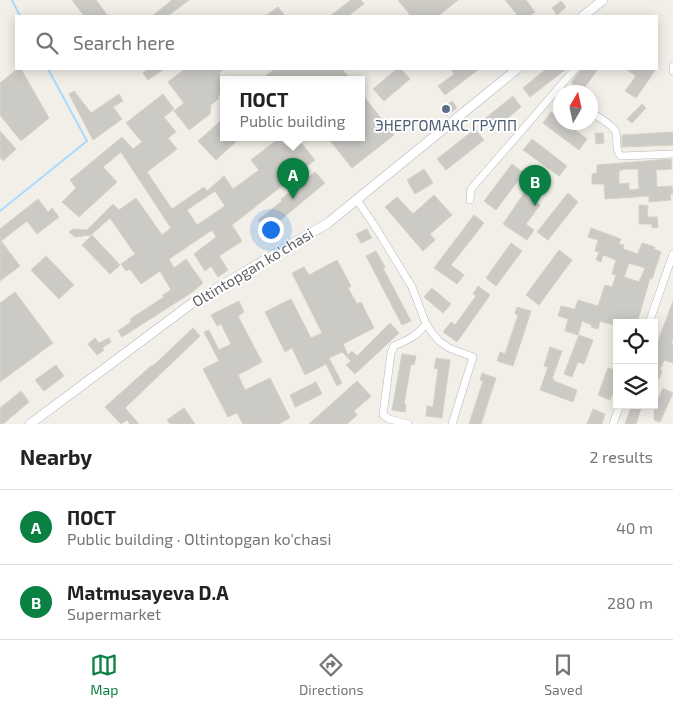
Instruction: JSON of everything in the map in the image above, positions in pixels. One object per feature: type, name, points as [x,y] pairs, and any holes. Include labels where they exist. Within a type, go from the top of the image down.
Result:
[{"type":"street","points":[[584,15],[603,0]]},
{"type":"street","points":[[672,66],[673,71]]},
{"type":"street","name":"Oltintopgan ko'chasi","points":[[30,424],[195,301],[328,223],[416,149],[517,70]]},
{"type":"street","points":[[565,85],[574,70]]},
{"type":"street","points":[[470,200],[471,189],[553,100]]},
{"type":"street","points":[[598,118],[614,129],[617,151],[622,156],[673,154]]},
{"type":"street","points":[[357,200],[412,288],[426,324],[439,341],[450,348],[473,357],[452,424]]},
{"type":"street","points":[[650,319],[673,254]]},
{"type":"street","points":[[408,424],[383,416],[392,349],[394,346],[419,334],[426,324]]},
{"type":"street","points":[[613,424],[619,409]]},
{"type":"building","points":[[72,0],[96,0],[107,15],[83,15]]},
{"type":"building","points":[[172,0],[189,0],[169,15],[153,15]]},
{"type":"building","points":[[351,0],[361,0],[364,4],[349,15],[331,15]]},
{"type":"building","points":[[398,0],[458,0],[439,15],[410,15]]},
{"type":"building","points":[[505,0],[526,0],[535,12],[530,15],[517,15]]},
{"type":"building","points":[[561,1],[566,7],[557,15],[552,8]]},
{"type":"building","points":[[278,7],[284,15],[266,15]]},
{"type":"building","points":[[16,70],[22,70],[49,118],[21,141],[0,115],[0,83]]},
{"type":"building","points":[[147,70],[163,70],[148,80],[143,73]]},
{"type":"building","points":[[184,70],[223,70],[219,73],[221,76],[220,93],[218,99],[211,105],[210,114],[189,130],[174,111],[184,103],[168,82]]},
{"type":"building","points":[[274,70],[343,70],[348,76],[265,76]]},
{"type":"building","points":[[396,70],[402,70],[410,79],[384,101],[373,89]]},
{"type":"building","points":[[452,70],[478,70],[445,95],[438,86],[454,74]]},
{"type":"building","points":[[545,70],[565,70],[530,97],[523,88]]},
{"type":"building","points":[[580,70],[597,70],[586,85],[574,85],[571,83]]},
{"type":"building","points":[[627,70],[655,70],[636,98],[625,91],[636,76]]},
{"type":"building","points":[[74,91],[91,113],[119,94],[123,101],[113,107],[122,119],[93,140],[69,94]]},
{"type":"building","points":[[163,94],[174,109],[164,117],[176,132],[168,138],[177,149],[147,172],[172,209],[204,187],[207,191],[224,176],[233,189],[259,170],[251,160],[275,141],[282,141],[287,147],[295,141],[300,141],[315,160],[232,225],[242,241],[219,256],[228,270],[218,277],[211,266],[205,271],[194,254],[216,237],[212,230],[169,259],[174,268],[186,259],[203,283],[191,293],[122,337],[118,331],[131,322],[130,319],[164,297],[163,295],[171,290],[160,271],[141,284],[130,269],[126,271],[121,264],[135,254],[110,218],[91,235],[75,237],[69,232],[73,229],[87,230],[113,204],[119,210],[136,198],[162,235],[171,228],[121,152],[103,167],[117,182],[79,217],[62,202],[76,188],[70,180],[122,137],[133,149],[142,142],[126,123]],"holes":[[[215,191],[225,206],[197,225],[187,210]]]},
{"type":"building","points":[[513,96],[521,107],[492,131],[483,120]]},
{"type":"building","points":[[365,98],[394,135],[352,168],[330,141],[365,141]]},
{"type":"building","points":[[452,101],[457,108],[446,116],[441,109]]},
{"type":"building","points":[[642,104],[646,108],[632,123],[627,119]]},
{"type":"building","points":[[551,112],[553,114],[553,130],[575,130],[587,139],[579,150],[543,123]]},
{"type":"building","points":[[220,122],[220,141],[237,141],[216,160],[198,141]]},
{"type":"building","points":[[475,129],[484,140],[446,170],[437,159]]},
{"type":"building","points":[[0,131],[16,149],[3,161],[0,157]]},
{"type":"building","points":[[673,132],[673,145],[622,147],[622,135]]},
{"type":"building","points":[[595,133],[603,133],[604,143],[596,144]]},
{"type":"building","points":[[532,139],[567,166],[559,176],[523,150]]},
{"type":"building","points":[[671,159],[672,169],[656,170],[657,187],[672,186],[673,194],[670,194],[671,200],[649,202],[649,196],[605,199],[604,184],[592,184],[592,174],[597,173],[597,165]],"holes":[[[638,169],[639,189],[629,190],[629,183],[619,184],[619,171]]]},
{"type":"building","points":[[512,164],[524,173],[496,210],[484,201]]},
{"type":"building","points":[[424,169],[433,183],[415,194],[407,180]]},
{"type":"building","points":[[315,172],[325,183],[278,222],[276,220],[271,225],[268,221],[263,225],[258,220],[282,201],[281,199]]},
{"type":"building","points":[[524,193],[540,205],[526,224],[534,230],[527,240],[503,224]]},
{"type":"building","points":[[568,193],[578,202],[548,240],[537,232]]},
{"type":"building","points":[[434,195],[452,215],[430,234],[435,240],[423,251],[385,207],[397,197],[413,214]]},
{"type":"building","points":[[38,199],[48,212],[52,208],[59,217],[37,234],[27,221],[1,241],[20,266],[0,281],[0,229]]},
{"type":"building","points":[[639,205],[648,206],[647,217],[657,217],[658,227],[652,228],[652,224],[639,224]]},
{"type":"building","points":[[474,215],[484,223],[451,265],[464,275],[457,284],[434,268]]},
{"type":"building","points":[[591,228],[621,239],[619,244],[624,245],[623,249],[638,254],[642,243],[655,247],[654,249],[661,252],[652,279],[650,278],[638,319],[613,319],[613,325],[600,321],[598,329],[582,321],[578,335],[565,331],[568,319],[558,316],[561,306],[575,309],[578,300],[598,306],[605,285],[612,287],[616,275],[612,274],[616,260],[603,255],[601,262],[596,260],[599,252],[595,251],[598,240],[588,237]],"holes":[[[629,263],[645,268],[639,282],[624,277]]]},
{"type":"building","points":[[367,229],[372,238],[361,243],[356,234]]},
{"type":"building","points":[[92,235],[120,265],[110,274],[82,245]]},
{"type":"building","points":[[511,243],[522,251],[496,286],[486,278]]},
{"type":"building","points":[[559,250],[572,260],[539,305],[526,295]]},
{"type":"building","points":[[376,251],[411,321],[402,325],[366,256]]},
{"type":"building","points":[[46,256],[74,285],[59,299],[31,270]]},
{"type":"building","points":[[337,260],[351,286],[348,288],[357,304],[361,302],[374,328],[343,344],[348,355],[352,351],[357,356],[390,323],[399,333],[355,374],[346,365],[351,361],[342,352],[329,358],[342,383],[337,386],[326,364],[305,375],[292,348],[285,352],[265,312],[291,299],[311,338],[322,333],[292,273],[304,267],[309,275]]},
{"type":"building","points":[[478,286],[490,295],[457,342],[443,332],[451,322],[455,325],[476,296],[473,294]]},
{"type":"building","points":[[432,288],[451,304],[443,313],[424,297]]},
{"type":"building","points":[[15,292],[53,343],[0,382],[0,303]]},
{"type":"building","points":[[239,301],[244,312],[238,316],[262,362],[238,375],[245,390],[270,378],[290,418],[279,424],[243,424],[237,413],[228,417],[203,369],[219,361],[204,332],[209,330],[219,350],[231,344],[221,324],[217,326],[211,315]]},
{"type":"building","points":[[673,301],[673,338],[671,343],[673,344],[673,363],[664,360],[659,379],[658,341]]},
{"type":"building","points":[[517,307],[531,311],[513,366],[497,361],[500,352],[505,354],[518,315],[515,314]]},
{"type":"building","points":[[193,328],[200,336],[125,408],[139,424],[130,424],[127,420],[121,424],[105,407],[153,366]]},
{"type":"building","points":[[579,335],[593,340],[584,364],[578,362],[572,377],[564,374]]},
{"type":"building","points":[[95,338],[99,343],[109,338],[111,342],[102,348],[104,350],[97,355],[88,344]]},
{"type":"building","points":[[550,347],[562,351],[552,379],[577,390],[573,402],[540,390],[548,367],[544,366]]},
{"type":"building","points":[[402,354],[416,356],[414,365],[411,364],[404,404],[406,405],[405,412],[392,410]]},
{"type":"building","points":[[436,358],[450,360],[442,418],[426,416],[427,406],[433,407],[438,369],[434,368]]},
{"type":"building","points":[[56,365],[64,376],[44,391],[35,380]]},
{"type":"building","points":[[608,368],[613,370],[613,393],[610,400],[598,395]]},
{"type":"building","points":[[482,373],[496,378],[481,424],[469,424],[483,381],[480,380]]},
{"type":"building","points":[[357,381],[371,396],[354,411],[357,415],[347,424],[309,424]]},
{"type":"building","points":[[316,382],[322,394],[295,407],[290,395]]},
{"type":"building","points":[[663,388],[673,393],[660,422],[654,420],[654,409],[658,409],[658,400]]},
{"type":"building","points":[[21,391],[29,402],[3,424],[0,424],[0,408]]},
{"type":"building","points":[[184,408],[195,424],[170,424],[167,420]]},
{"type":"building","points":[[593,409],[605,414],[602,424],[587,424]]},
{"type":"building","points":[[631,409],[641,409],[636,424],[625,424]]},
{"type":"waterway","points":[[12,0],[20,15]]},
{"type":"waterway","points":[[0,211],[87,141],[49,70]]},
{"type":"place","name":"ЭНЕРГОМАКС ГРУПП","points":[[446,109]]},
{"type":"place","name":"ПОСТ","points":[[293,199]]},
{"type":"place","name":"Matmusayeva D.A","points":[[535,206]]}]
